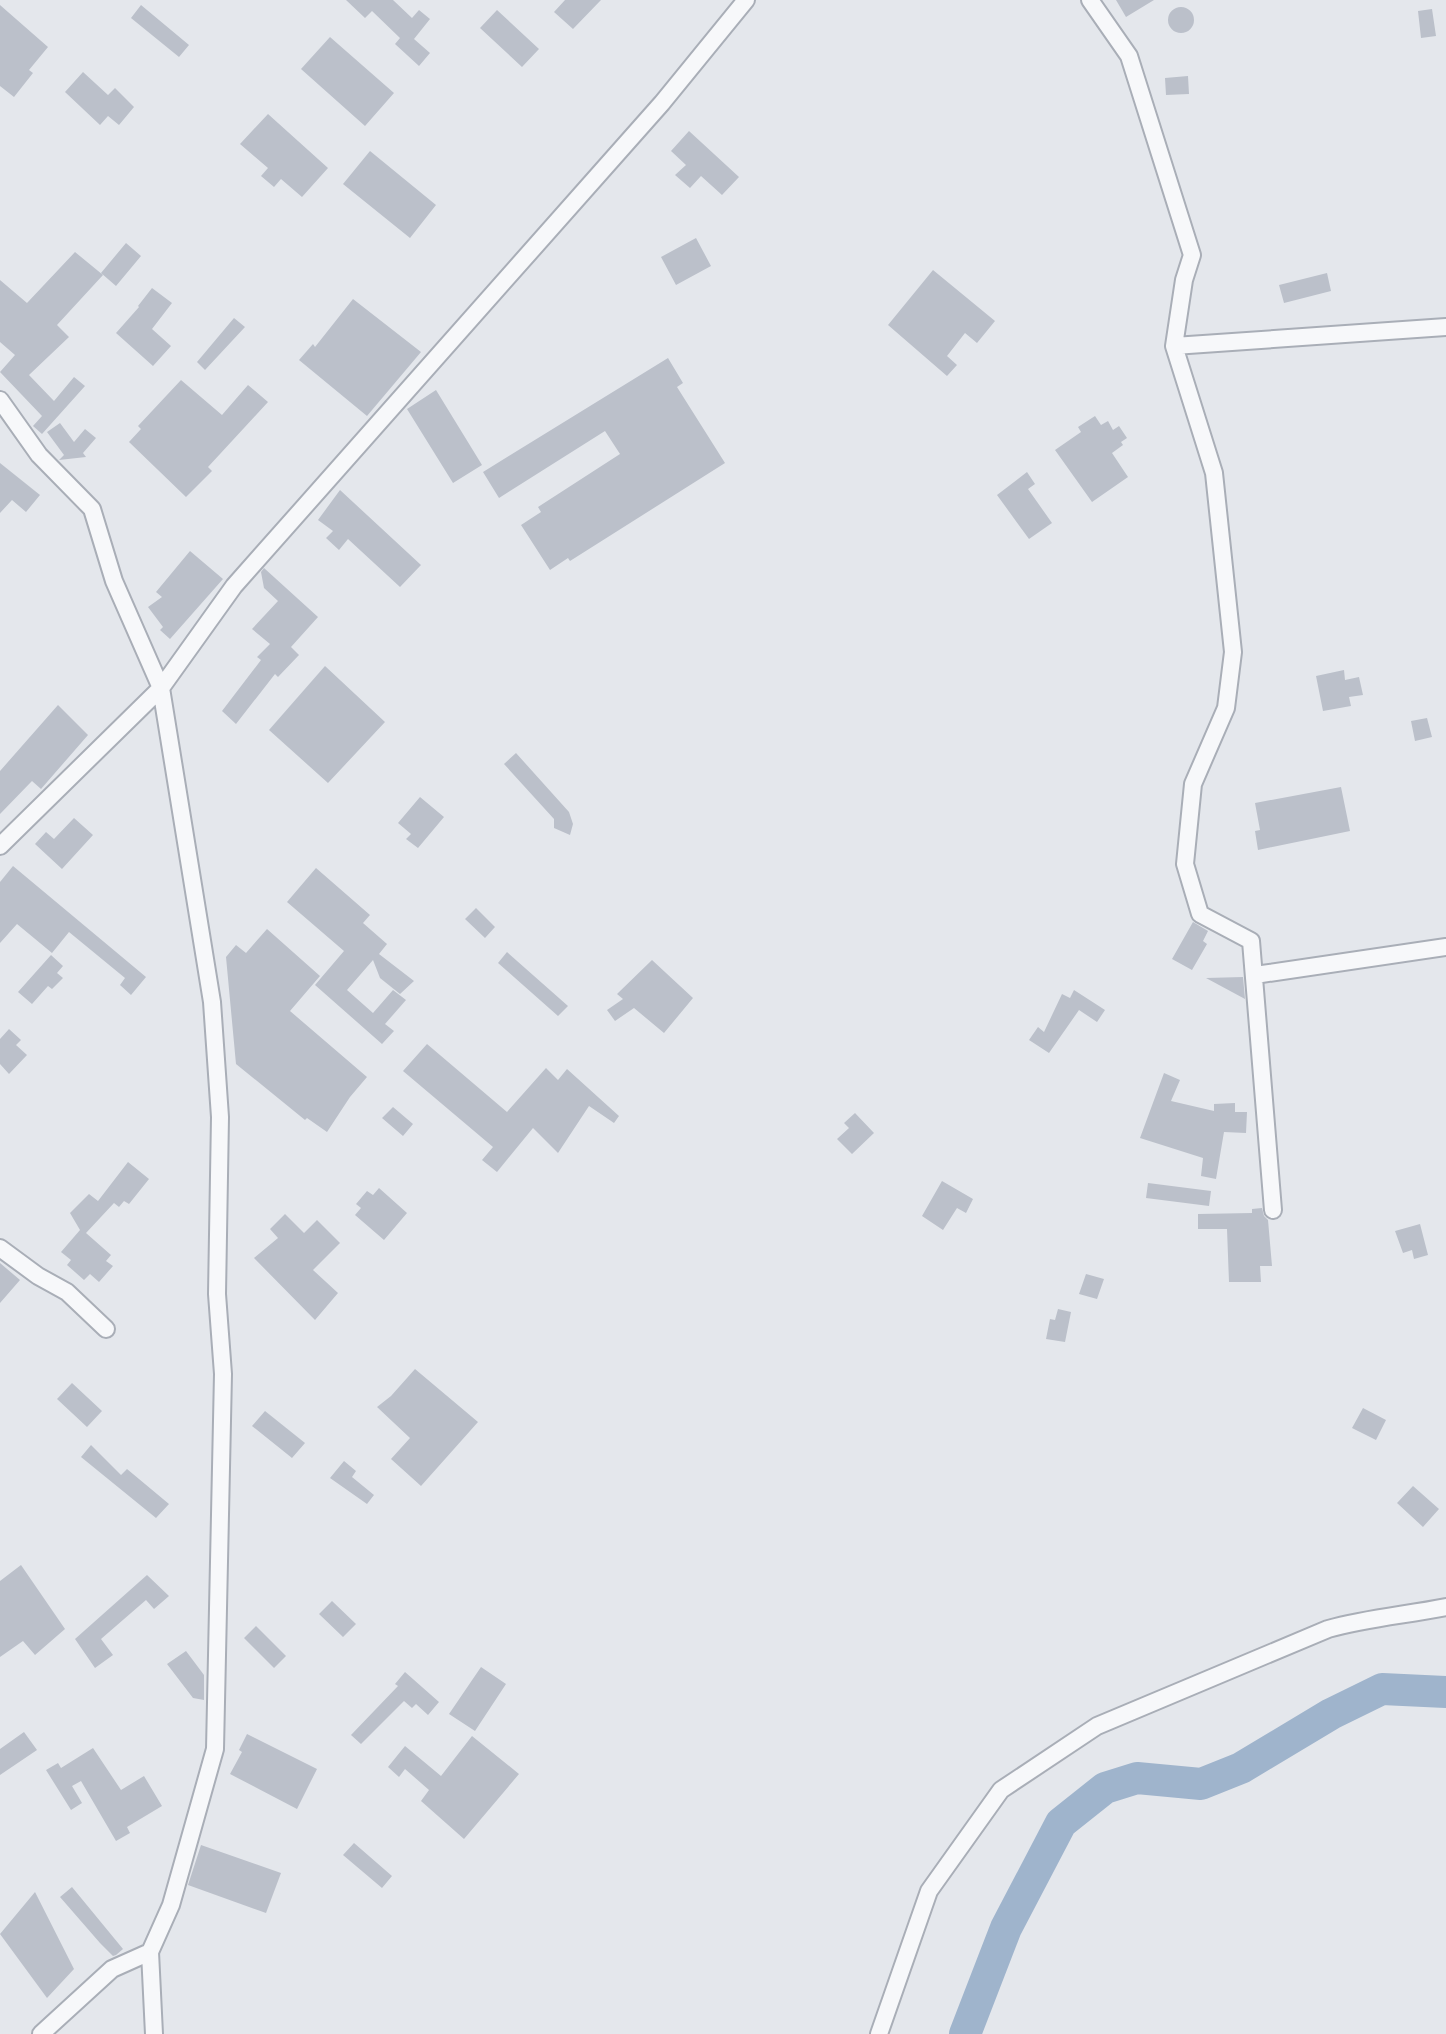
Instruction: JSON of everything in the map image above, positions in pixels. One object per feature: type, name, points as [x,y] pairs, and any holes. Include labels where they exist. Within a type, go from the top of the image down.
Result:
[{"type":"street","points":[[0,846],[161,688],[234,586],[662,103],[746,0]]},
{"type":"street","points":[[1090,0],[1129,56],[1192,255],[1184,280],[1174,346],[1214,473],[1233,652],[1226,708],[1193,784],[1185,864],[1200,914],[1251,941],[1273,1210]]},
{"type":"street","points":[[1174,346],[1446,327]]},
{"type":"street","points":[[0,400],[39,455],[92,509],[114,581],[161,688],[212,1002],[220,1117],[217,1294],[223,1374],[215,1749],[171,1905],[150,1952],[154,2034]]},
{"type":"street","points":[[1255,975],[1446,947]]},
{"type":"street","points":[[0,1248],[38,1276],[67,1292],[106,1329]]},
{"type":"street","points":[[879,2034],[929,1891],[1001,1790],[1097,1726],[1328,1629],[1368,1618],[1386,1619],[1446,1607]]},
{"type":"street","points":[[41,2034],[112,1969],[150,1952]]},
{"type":"building","points":[[346,0],[393,0],[412,18],[419,10],[430,19],[414,39],[430,53],[419,66],[395,44],[400,38],[372,11],[365,18]]},
{"type":"building","points":[[565,0],[601,0],[573,29],[554,12]]},
{"type":"building","points":[[1116,0],[1154,0],[1126,17]]},
{"type":"building","points":[[0,5],[48,47],[29,70],[33,73],[14,97],[0,86]]},
{"type":"building","points":[[141,5],[189,45],[179,57],[131,18]]},
{"type":"building","points":[[1181,7],[1190,11],[1194,20],[1190,29],[1181,33],[1172,29],[1168,20],[1172,11]]},
{"type":"building","points":[[1432,9],[1436,36],[1421,38],[1418,11]]},
{"type":"building","points":[[497,10],[539,49],[522,67],[480,28]]},
{"type":"building","points":[[330,37],[394,93],[365,126],[301,69]]},
{"type":"building","points":[[83,72],[108,95],[115,88],[134,107],[119,125],[108,116],[100,125],[65,92]]},
{"type":"building","points":[[1188,76],[1189,94],[1166,95],[1165,78]]},
{"type":"building","points":[[268,114],[328,168],[302,197],[281,179],[274,187],[261,176],[268,168],[240,144]]},
{"type":"building","points":[[689,131],[739,177],[722,195],[701,176],[690,188],[675,175],[686,165],[671,151]]},
{"type":"building","points":[[370,151],[436,205],[410,238],[343,184]]},
{"type":"building","points":[[696,238],[711,266],[676,285],[661,257]]},
{"type":"building","points":[[126,243],[141,256],[116,286],[101,273]]},
{"type":"building","points":[[75,252],[103,275],[57,325],[69,337],[29,375],[54,401],[74,377],[85,386],[42,434],[33,426],[42,416],[0,372],[15,355],[0,342],[0,280],[27,303]]},
{"type":"building","points":[[933,270],[995,321],[977,343],[965,333],[947,356],[957,365],[947,376],[888,325]]},
{"type":"building","points":[[1327,273],[1331,291],[1284,303],[1279,285]]},
{"type":"building","points":[[152,288],[172,303],[152,329],[171,346],[153,366],[116,333]]},
{"type":"building","points":[[353,299],[421,352],[367,416],[299,360],[313,344],[315,347]]},
{"type":"building","points":[[234,318],[245,327],[205,370],[197,362]]},
{"type":"building","points":[[668,358],[683,383],[677,387],[725,463],[570,561],[568,558],[550,570],[521,525],[541,512],[538,507],[620,454],[605,431],[499,498],[483,472]]},
{"type":"building","points":[[181,380],[222,415],[248,385],[268,402],[208,467],[212,471],[186,497],[129,442],[141,429],[138,426]]},
{"type":"building","points":[[436,390],[482,465],[453,483],[407,409]]},
{"type":"building","points":[[1095,416],[1101,425],[1108,421],[1113,430],[1119,426],[1127,438],[1112,453],[1128,477],[1092,502],[1055,450],[1081,432],[1078,427]]},
{"type":"building","points":[[60,423],[74,442],[85,429],[96,438],[83,453],[86,457],[59,460],[64,455],[47,432]]},
{"type":"building","points":[[0,463],[40,495],[26,512],[12,500],[0,513]]},
{"type":"building","points":[[1027,472],[1035,484],[1028,489],[1052,523],[1029,539],[997,495]]},
{"type":"building","points":[[340,490],[421,565],[400,587],[348,539],[339,550],[326,538],[333,531],[318,520]]},
{"type":"building","points":[[190,551],[223,579],[170,639],[160,630],[163,627],[148,607],[162,597],[156,592]]},
{"type":"building","points":[[264,568],[318,617],[291,647],[299,655],[278,677],[275,674],[236,724],[222,711],[261,660],[257,657],[270,644],[252,629],[278,601],[264,588],[261,572]]},
{"type":"building","points":[[325,666],[385,722],[328,783],[269,730]]},
{"type":"building","points":[[1344,670],[1345,680],[1359,677],[1363,695],[1349,697],[1351,706],[1323,711],[1316,676]]},
{"type":"building","points":[[58,705],[88,735],[41,789],[32,781],[0,814],[0,771]]},
{"type":"building","points":[[1427,718],[1432,737],[1415,741],[1411,721]]},
{"type":"building","points":[[516,753],[569,812],[573,824],[570,835],[554,828],[554,819],[504,764]]},
{"type":"building","points":[[1341,787],[1350,831],[1258,850],[1255,831],[1260,830],[1255,803]]},
{"type":"building","points":[[420,797],[444,817],[418,848],[406,839],[411,834],[398,823]]},
{"type":"building","points":[[74,818],[93,835],[62,869],[35,844],[46,832],[54,839]]},
{"type":"building","points":[[13,866],[146,977],[131,995],[120,985],[125,978],[69,932],[52,953],[17,924],[0,943],[0,882]]},
{"type":"building","points":[[316,868],[370,915],[363,923],[387,944],[379,954],[414,981],[400,994],[380,978],[373,960],[347,990],[373,1013],[393,990],[406,1000],[385,1024],[394,1031],[382,1044],[315,985],[344,951],[287,902]]},
{"type":"building","points":[[476,908],[495,927],[485,938],[465,919]]},
{"type":"building","points":[[1193,922],[1208,931],[1203,941],[1207,944],[1192,970],[1172,959]]},
{"type":"building","points":[[267,929],[320,976],[290,1011],[367,1077],[327,1132],[307,1118],[305,1120],[236,1064],[226,957],[236,945],[246,953]]},
{"type":"building","points":[[507,952],[568,1006],[558,1016],[498,963]]},
{"type":"building","points":[[51,955],[63,966],[57,973],[63,978],[52,989],[48,986],[32,1004],[18,992]]},
{"type":"building","points":[[652,960],[693,998],[664,1033],[634,1008],[615,1021],[607,1010],[623,999],[617,994]]},
{"type":"building","points":[[1243,977],[1245,999],[1206,978]]},
{"type":"building","points":[[1074,990],[1105,1010],[1097,1022],[1079,1010],[1049,1053],[1029,1040],[1038,1027],[1044,1032],[1062,994],[1070,998]]},
{"type":"building","points":[[9,1029],[21,1040],[16,1045],[27,1055],[9,1074],[0,1064],[0,1039]]},
{"type":"building","points":[[427,1044],[507,1112],[546,1068],[558,1080],[567,1069],[619,1116],[614,1123],[589,1106],[558,1153],[533,1128],[497,1172],[482,1160],[493,1147],[403,1071]]},
{"type":"building","points":[[1164,1073],[1180,1080],[1171,1101],[1214,1111],[1214,1104],[1235,1103],[1235,1112],[1247,1112],[1246,1133],[1224,1132],[1216,1179],[1201,1176],[1203,1158],[1140,1138]]},
{"type":"building","points":[[393,1107],[413,1124],[403,1136],[382,1118]]},
{"type":"building","points":[[855,1113],[874,1133],[852,1154],[837,1139],[849,1128],[844,1123]]},
{"type":"building","points":[[128,1162],[149,1179],[129,1204],[124,1201],[119,1207],[114,1203],[86,1233],[111,1255],[106,1261],[113,1266],[99,1282],[90,1274],[84,1280],[67,1265],[71,1260],[61,1252],[80,1230],[70,1213],[89,1194],[98,1201]]},
{"type":"building","points":[[942,1181],[973,1199],[966,1213],[957,1208],[943,1230],[922,1216]]},
{"type":"building","points":[[1148,1183],[1211,1191],[1209,1206],[1146,1198]]},
{"type":"building","points":[[379,1188],[407,1213],[384,1240],[355,1215],[361,1208],[356,1204],[367,1191],[373,1195]]},
{"type":"building","points":[[1262,1208],[1268,1220],[1272,1266],[1260,1266],[1261,1282],[1229,1282],[1227,1229],[1198,1229],[1198,1214],[1252,1213],[1252,1209]]},
{"type":"building","points":[[285,1214],[304,1233],[317,1220],[340,1243],[313,1270],[338,1293],[315,1320],[254,1258],[278,1238],[270,1229]]},
{"type":"building","points":[[1420,1224],[1428,1255],[1414,1259],[1412,1250],[1403,1253],[1395,1231]]},
{"type":"building","points":[[0,1263],[20,1280],[0,1303]]},
{"type":"building","points":[[1086,1274],[1104,1279],[1097,1299],[1079,1294]]},
{"type":"building","points":[[1058,1309],[1071,1312],[1065,1342],[1046,1339],[1050,1319],[1055,1320]]},
{"type":"building","points":[[415,1369],[478,1422],[421,1486],[391,1459],[410,1438],[377,1407]]},
{"type":"building","points":[[72,1383],[102,1411],[87,1427],[57,1399]]},
{"type":"building","points":[[1363,1408],[1386,1420],[1376,1440],[1352,1428]]},
{"type":"building","points":[[265,1411],[305,1443],[292,1458],[252,1426]]},
{"type":"building","points":[[91,1445],[121,1475],[127,1469],[169,1504],[156,1518],[81,1457]]},
{"type":"building","points":[[344,1461],[356,1471],[352,1477],[374,1495],[367,1504],[330,1478]]},
{"type":"building","points":[[1413,1486],[1439,1509],[1423,1527],[1397,1503]]},
{"type":"building","points":[[21,1565],[65,1629],[35,1655],[23,1641],[0,1657],[0,1581]]},
{"type":"building","points":[[147,1575],[169,1596],[154,1609],[146,1600],[101,1639],[113,1655],[95,1668],[75,1639]]},
{"type":"building","points":[[332,1601],[356,1624],[343,1637],[319,1614]]},
{"type":"building","points":[[256,1626],[286,1656],[274,1668],[244,1638]]},
{"type":"building","points":[[186,1651],[204,1675],[204,1700],[193,1698],[167,1664]]},
{"type":"building","points":[[481,1667],[506,1684],[475,1731],[449,1714]]},
{"type":"building","points":[[405,1672],[439,1702],[428,1715],[416,1704],[412,1708],[404,1701],[361,1744],[351,1735],[398,1686],[395,1684]]},
{"type":"building","points":[[24,1732],[37,1750],[0,1775],[0,1749]]},
{"type":"building","points":[[247,1734],[317,1769],[297,1809],[230,1774],[242,1752],[239,1750]]},
{"type":"building","points":[[472,1736],[519,1774],[464,1839],[421,1801],[429,1790],[405,1769],[399,1777],[388,1767],[405,1746],[441,1776]]},
{"type":"building","points":[[93,1748],[121,1790],[144,1776],[162,1806],[127,1827],[130,1833],[116,1841],[81,1781],[72,1786],[82,1803],[71,1810],[46,1770],[58,1763],[61,1768]]},
{"type":"building","points":[[354,1843],[392,1876],[382,1888],[343,1855]]},
{"type":"building","points":[[201,1845],[281,1873],[266,1913],[188,1885]]},
{"type":"building","points":[[72,1887],[123,1949],[116,1955],[113,1956],[100,1943],[60,1897]]},
{"type":"building","points":[[35,1892],[74,1969],[47,1998],[0,1934]]},
{"type":"waterway","points":[[965,2034],[1006,1928],[1061,1823],[1105,1788],[1137,1778],[1201,1784],[1241,1768],[1331,1714],[1382,1689],[1446,1692]]}]
